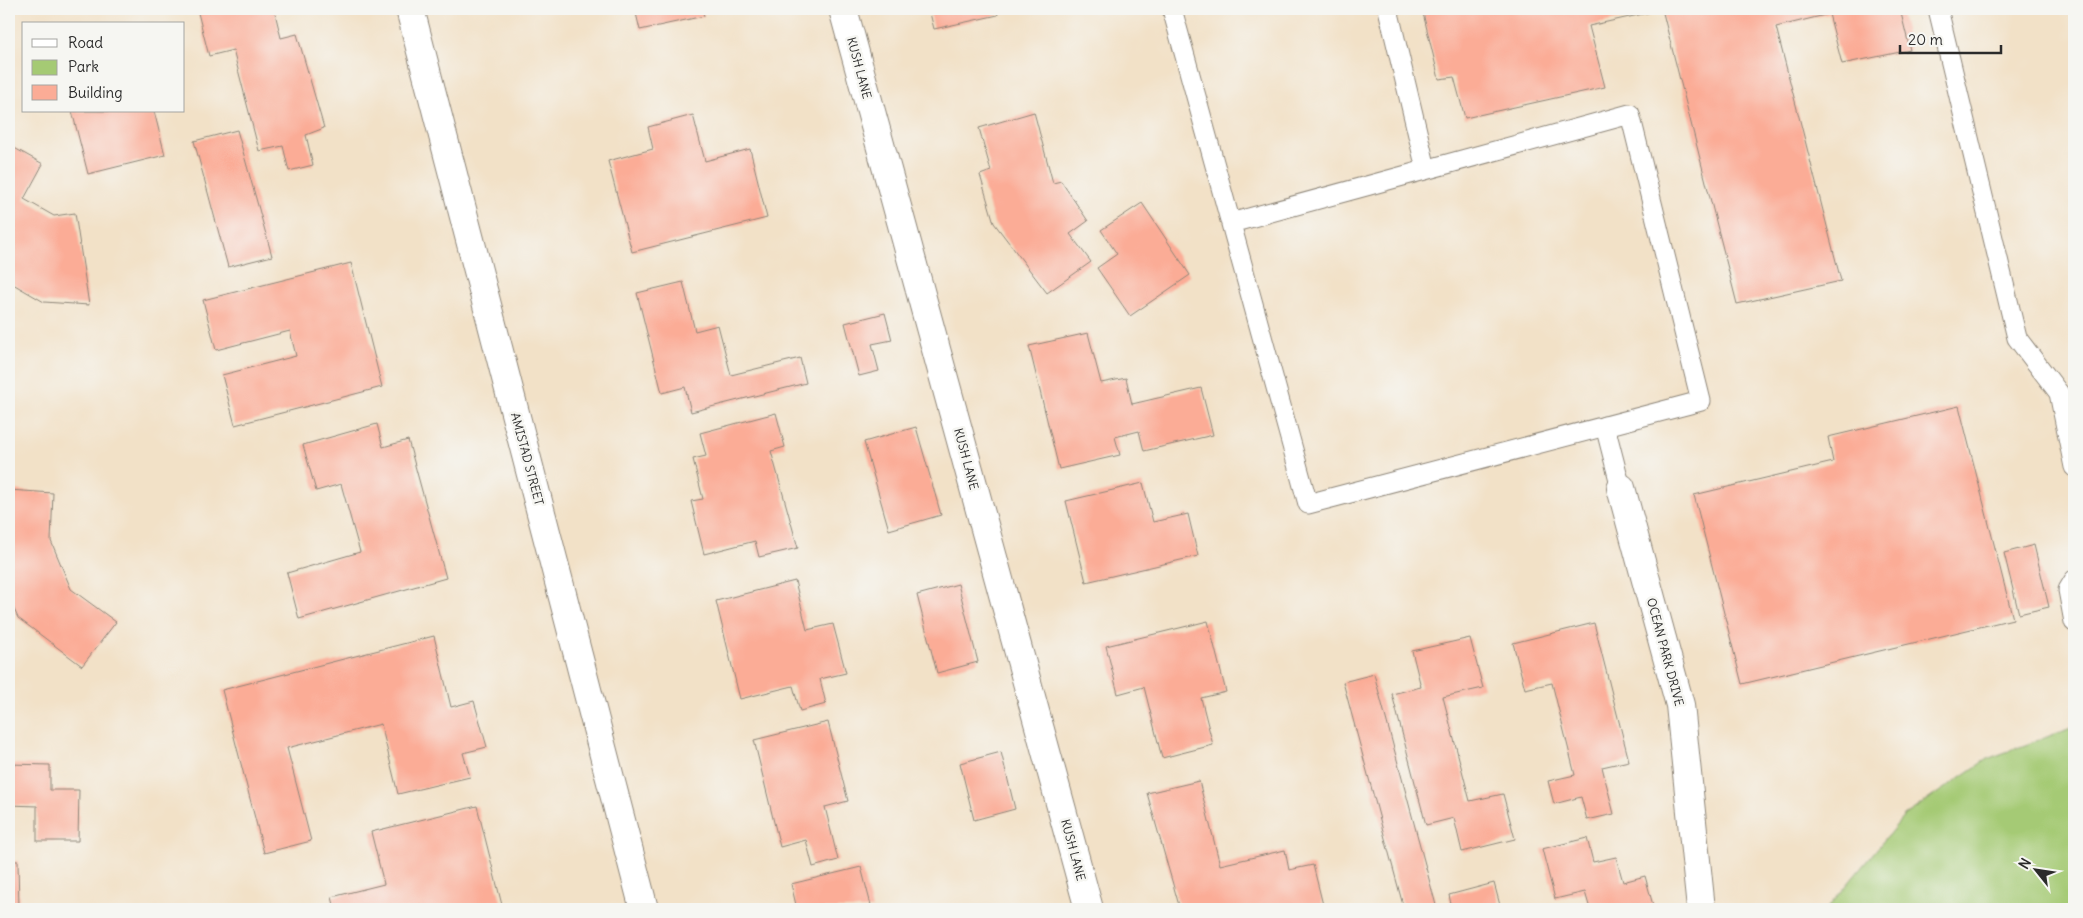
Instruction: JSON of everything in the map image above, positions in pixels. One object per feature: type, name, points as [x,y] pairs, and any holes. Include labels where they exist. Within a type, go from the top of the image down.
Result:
[{"type":"street","name":"AMISTAD STREET","points":[[410,9],[644,909]]},
{"type":"street","name":"KUSH LANE","points":[[843,9],[1089,909]]},
{"type":"street","name":"OCEAN PARK DRIVE","points":[[1621,488],[1680,705],[1701,909]]},
{"type":"lane","points":[[1172,9],[1308,504],[1700,401],[1630,114],[1231,223]]},
{"type":"lane","points":[[1388,9],[1426,170]]},
{"type":"lane","points":[[1938,9],[2017,338],[2059,393],[2074,467]]},
{"type":"lane","points":[[1605,426],[1621,488]]},
{"type":"lane","points":[[2074,580],[2068,590],[2074,622]]},
{"type":"green space","points":[[2074,727],[2074,909],[1827,909],[1904,816],[1987,759]]},
{"type":"building","points":[[197,9],[274,9],[281,38],[297,34],[324,128],[306,135],[313,165],[289,171],[283,146],[259,151],[233,50],[209,56]]},
{"type":"building","points":[[635,9],[702,9],[704,16],[640,30]]},
{"type":"building","points":[[929,9],[996,9],[998,15],[934,29]]},
{"type":"building","points":[[1422,9],[1661,10],[1589,26],[1605,87],[1465,118],[1454,77],[1439,79]]},
{"type":"building","points":[[1662,9],[1900,9],[1910,50],[1842,64],[1829,14],[1776,27],[1841,281],[1737,304]]},
{"type":"building","points":[[72,112],[154,112],[165,155],[88,174]]},
{"type":"building","points":[[1034,112],[1053,183],[1061,181],[1088,221],[1070,234],[1091,262],[1047,293],[994,223],[980,175],[991,171],[979,128]]},
{"type":"building","points":[[693,115],[705,161],[750,149],[767,218],[632,252],[608,161],[653,149],[648,127]]},
{"type":"building","points":[[237,130],[272,256],[228,267],[194,141]]},
{"type":"building","points":[[9,145],[43,164],[24,199],[54,216],[75,213],[89,305],[44,302],[13,284],[9,292]]},
{"type":"building","points":[[1142,203],[1190,275],[1130,316],[1097,268],[1117,254],[1101,230]]},
{"type":"building","points":[[351,263],[382,387],[235,425],[222,375],[296,356],[290,331],[216,350],[203,300]]},
{"type":"building","points":[[683,282],[695,331],[718,325],[731,375],[800,358],[806,383],[691,412],[685,387],[662,393],[637,293]]},
{"type":"building","points":[[885,313],[892,340],[872,344],[879,371],[859,376],[845,323]]},
{"type":"building","points":[[1088,333],[1101,383],[1126,378],[1132,404],[1201,388],[1213,435],[1144,451],[1139,431],[1115,437],[1120,455],[1059,469],[1029,346]]},
{"type":"building","points":[[1959,406],[2013,619],[1742,684],[1694,495],[1833,462],[1828,437]]},
{"type":"building","points":[[776,413],[785,447],[771,451],[798,548],[759,557],[755,541],[704,554],[691,501],[703,499],[693,459],[706,456],[700,433]]},
{"type":"building","points":[[377,424],[383,447],[408,440],[446,578],[299,619],[287,573],[360,552],[341,484],[316,491],[303,445]]},
{"type":"building","points":[[916,427],[941,515],[889,530],[864,442]]},
{"type":"building","points":[[1143,483],[1153,522],[1188,514],[1198,556],[1086,582],[1066,501]]},
{"type":"building","points":[[9,490],[53,493],[51,541],[71,589],[116,622],[82,666],[18,618],[9,598]]},
{"type":"building","points":[[2034,545],[2049,607],[2019,614],[2004,553]]},
{"type":"building","points":[[795,581],[807,630],[833,624],[846,673],[820,679],[826,704],[800,711],[793,686],[740,699],[716,601]]},
{"type":"building","points":[[958,584],[978,662],[937,673],[917,595]]},
{"type":"building","points":[[1208,621],[1226,692],[1201,698],[1213,745],[1162,758],[1144,687],[1118,694],[1106,646]]},
{"type":"building","points":[[1594,623],[1629,761],[1602,767],[1614,814],[1587,820],[1581,797],[1554,804],[1548,781],[1575,775],[1552,683],[1525,689],[1513,643]]},
{"type":"building","points":[[434,636],[451,707],[474,701],[487,747],[463,753],[470,777],[398,794],[381,724],[287,748],[311,841],[264,853],[222,690]]},
{"type":"building","points":[[1470,638],[1483,688],[1443,697],[1470,801],[1503,794],[1515,839],[1462,852],[1454,818],[1426,825],[1392,694],[1421,687],[1412,651]]},
{"type":"building","points":[[1374,674],[1437,909],[1404,909],[1343,682]]},
{"type":"building","points":[[828,722],[848,801],[825,807],[838,860],[813,867],[806,840],[780,847],[754,740]]},
{"type":"building","points":[[1001,752],[1015,809],[974,820],[960,763]]},
{"type":"building","points":[[9,764],[50,765],[50,790],[79,790],[78,841],[37,841],[37,806],[9,805]]},
{"type":"building","points":[[1199,781],[1220,865],[1285,850],[1289,870],[1313,865],[1324,909],[1180,909],[1147,793]]},
{"type":"building","points":[[477,806],[503,909],[335,909],[332,897],[384,884],[371,832]]},
{"type":"building","points":[[1587,838],[1593,862],[1616,857],[1623,882],[1645,876],[1654,909],[1590,909],[1585,892],[1555,899],[1542,849]]},
{"type":"building","points":[[9,861],[18,861],[19,909],[9,909]]},
{"type":"building","points":[[861,867],[872,909],[797,909],[791,884]]},
{"type":"building","points":[[1494,883],[1501,909],[1452,909],[1449,895]]}]
